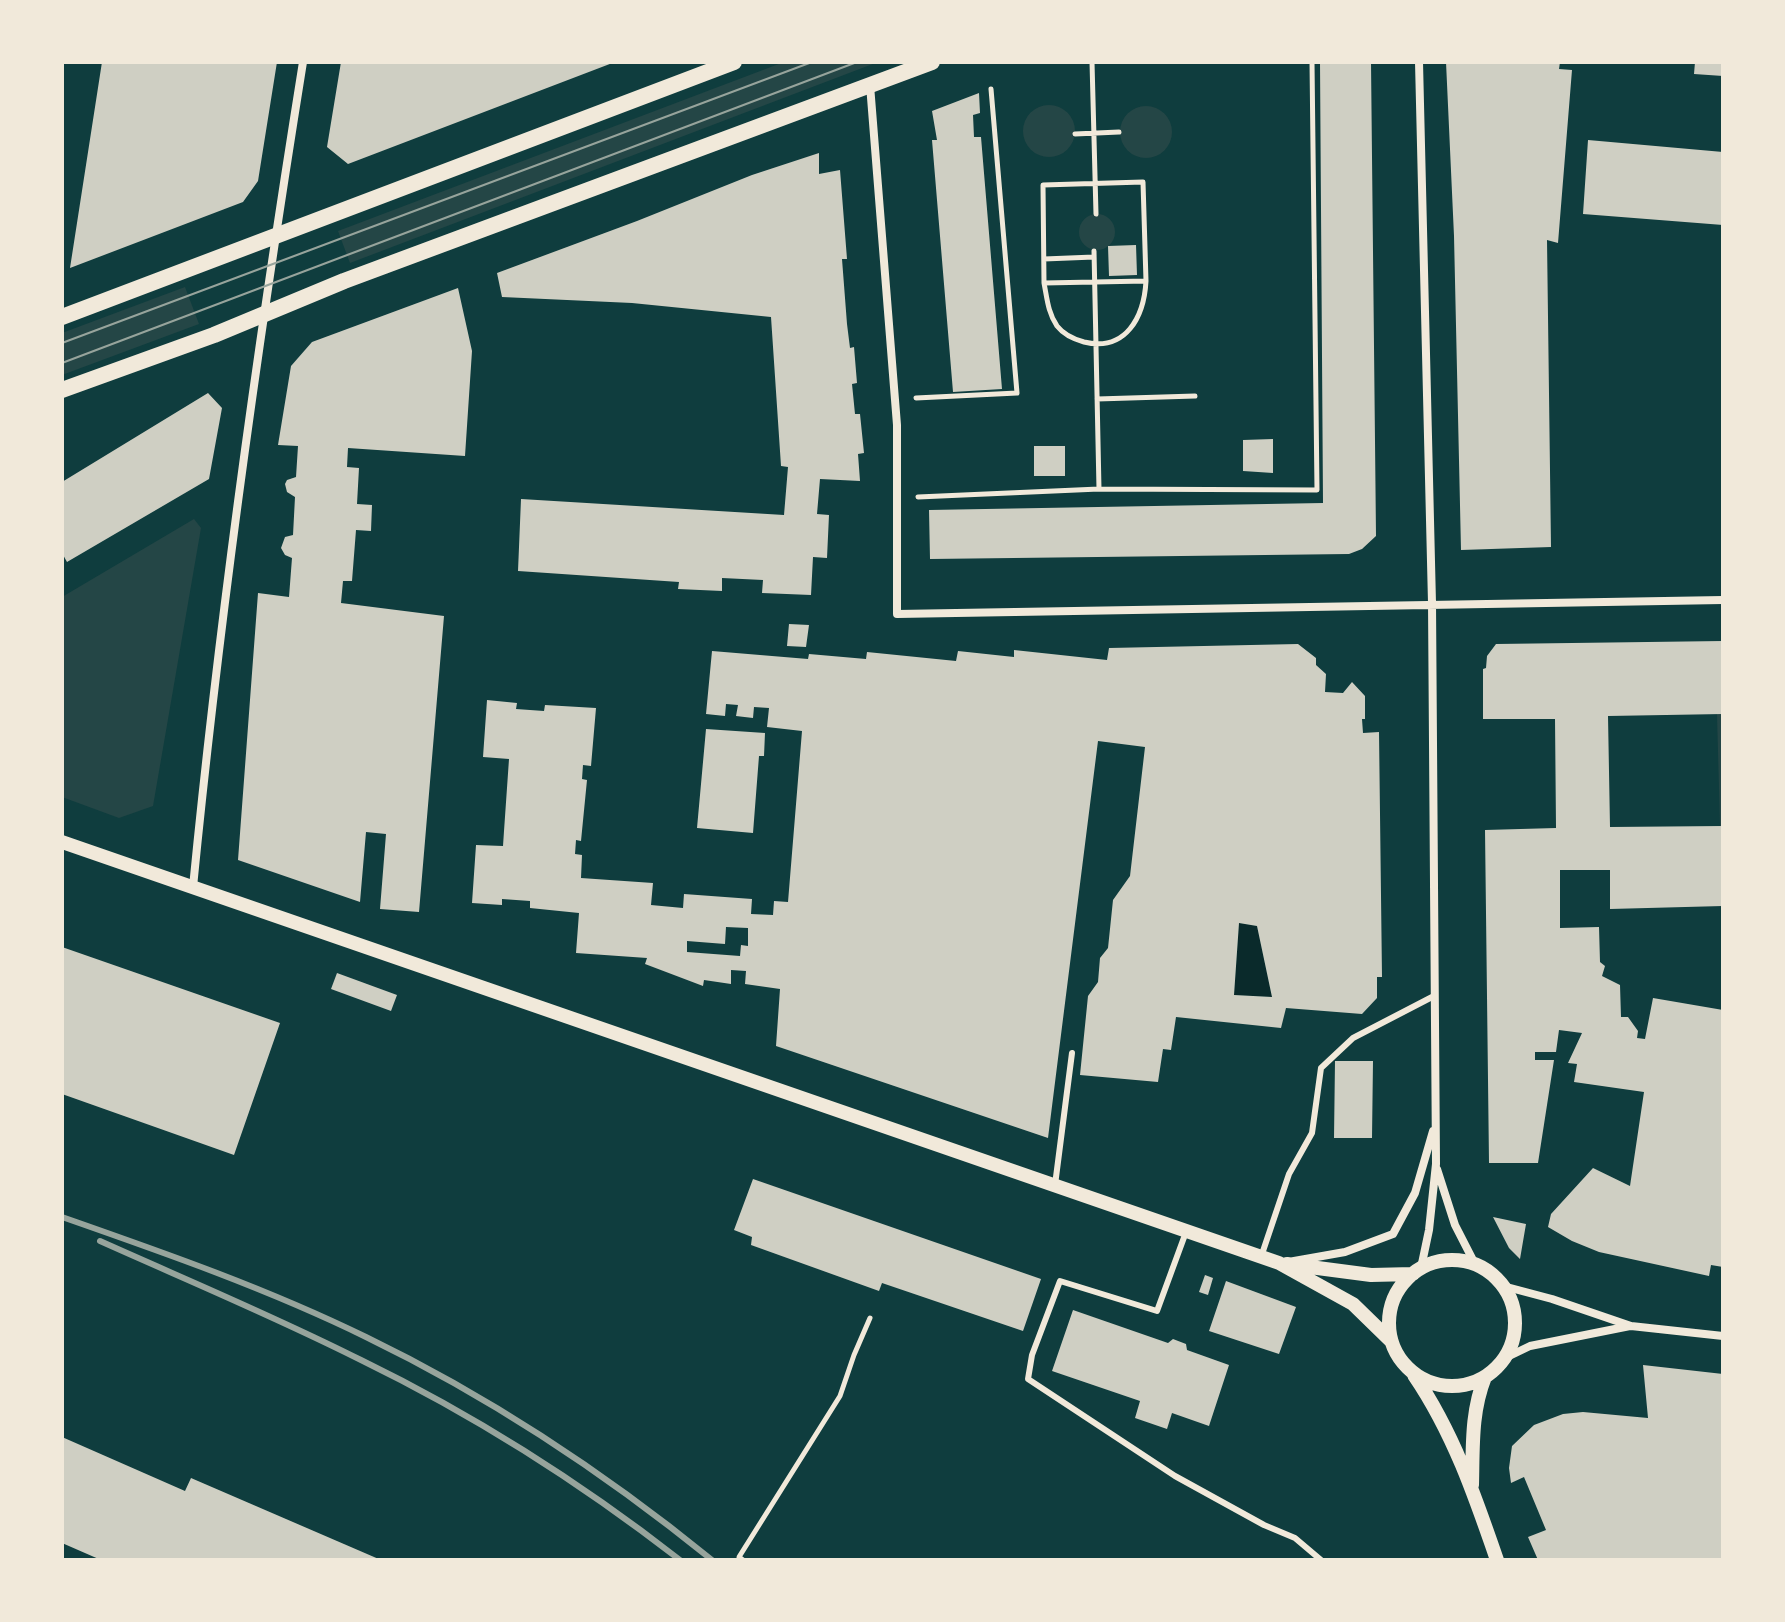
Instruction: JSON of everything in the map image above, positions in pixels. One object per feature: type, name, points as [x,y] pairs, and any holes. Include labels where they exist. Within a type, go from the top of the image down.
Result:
[{"type":"main road","points":[[62,317],[734,62]]},
{"type":"main road","points":[[62,390],[265,315],[344,281],[932,62]]},
{"type":"street","points":[[193,887],[223,624],[303,62]]},
{"type":"street","points":[[1419,62],[1432,603],[1436,1164],[1429,1230],[1417,1271],[1400,1288],[1392,1304],[1389,1323],[1392,1342],[1400,1358],[1444,1424],[1472,1489],[1497,1560]]},
{"type":"street","points":[[870,84],[895,399],[897,614],[1723,600]]},
{"type":"street","points":[[62,842],[1279,1263],[1353,1304],[1392,1342]]},
{"type":"street","points":[[1279,1263],[1345,1252],[1393,1234],[1415,1193],[1435,1122]]},
{"type":"street","points":[[1436,1164],[1455,1225],[1475,1264]]},
{"type":"street","points":[[1279,1263],[1371,1275],[1417,1271],[1448,1260],[1475,1264],[1503,1286],[1512,1304],[1515,1323],[1512,1342],[1503,1359],[1485,1377],[1477,1399],[1472,1489]]},
{"type":"street","points":[[1503,1286],[1631,1326],[1723,1336]]},
{"type":"street","points":[[1503,1359],[1530,1346],[1631,1326]]},
{"type":"street","points":[[1412,1372],[1440,1385],[1456,1386],[1485,1377]]},
{"type":"lane","points":[[1261,1257],[1289,1174],[1312,1133],[1321,1068],[1353,1038],[1434,996]]},
{"type":"lane","points":[[1055,1185],[1072,1053]]},
{"type":"lane","points":[[1186,1232],[1157,1311],[1060,1281],[1032,1355],[1028,1379],[1175,1476],[1264,1525],[1295,1538],[1321,1560]]},
{"type":"path","points":[[1092,62],[1096,214]]},
{"type":"path","points":[[897,497],[1099,489],[1317,490],[1312,62]]},
{"type":"path","points":[[895,399],[1017,393],[991,89]]},
{"type":"path","points":[[1075,134],[1119,132]]},
{"type":"path","points":[[1143,182],[1145,304],[1125,334],[1110,342],[1095,343],[1071,338],[1058,327],[1050,311],[1044,283],[1044,259],[1043,185],[1143,182]]},
{"type":"path","points":[[1044,259],[1094,254],[1099,489]]},
{"type":"path","points":[[1044,283],[1146,281]]},
{"type":"path","points":[[1097,399],[1195,396]]},
{"type":"path","points":[[743,1560],[739,1557],[840,1396],[870,1318]]},
{"type":"shaded area","points":[[784,62],[878,62],[350,263],[338,231]]},
{"type":"shaded area","points":[[1049,105],[1068,112],[1075,131],[1068,150],[1049,157],[1030,150],[1023,131],[1030,112]]},
{"type":"shaded area","points":[[1146,106],[1165,113],[1172,132],[1165,151],[1146,158],[1127,151],[1120,132],[1127,113]]},
{"type":"shaded area","points":[[1097,214],[1110,219],[1115,232],[1110,245],[1097,250],[1084,245],[1079,232],[1084,219]]},
{"type":"shaded area","points":[[185,287],[199,324],[62,375],[62,333]]},
{"type":"shaded area","points":[[194,519],[201,528],[153,806],[119,818],[62,797],[62,597]]},
{"type":"shaded area","points":[[1717,714],[1723,714],[1723,826],[1720,826]]},
{"type":"shaded area","points":[[1239,923],[1257,926],[1272,997],[1234,995]]},
{"type":"building","points":[[102,62],[277,62],[258,181],[243,202],[70,268]]},
{"type":"building","points":[[341,62],[615,62],[348,164],[327,147]]},
{"type":"building","points":[[1320,62],[1371,62],[1376,536],[1362,549],[1349,554],[930,559],[929,510],[1323,503]]},
{"type":"building","points":[[1446,62],[1560,62],[1559,69],[1572,70],[1558,243],[1547,240],[1551,547],[1461,550],[1454,236]]},
{"type":"building","points":[[1695,62],[1723,62],[1723,76],[1694,74]]},
{"type":"building","points":[[979,93],[980,113],[973,115],[974,137],[981,137],[1002,389],[953,392],[932,140],[937,140],[932,111]]},
{"type":"building","points":[[1588,140],[1723,152],[1723,225],[1583,214]]},
{"type":"building","points":[[819,153],[819,174],[840,170],[847,259],[842,259],[847,324],[850,348],[854,347],[857,383],[852,384],[855,414],[860,414],[864,453],[858,454],[860,481],[820,479],[817,514],[829,515],[827,558],[813,557],[811,595],[762,593],[763,580],[722,578],[722,591],[678,589],[679,582],[518,571],[521,499],[784,515],[788,467],[781,466],[771,317],[632,303],[502,297],[497,273],[752,175]]},
{"type":"building","points":[[1136,245],[1137,275],[1109,276],[1108,246]]},
{"type":"building","points":[[458,288],[472,351],[465,456],[348,448],[347,467],[359,468],[357,504],[372,505],[371,531],[356,530],[352,581],[343,581],[341,603],[444,616],[419,912],[380,909],[386,834],[366,832],[360,902],[238,860],[258,593],[289,597],[292,558],[285,555],[281,548],[285,537],[293,535],[295,497],[287,492],[285,484],[296,477],[298,446],[278,445],[291,366],[312,342]]},
{"type":"building","points":[[208,393],[222,408],[209,479],[67,562],[62,553],[62,482]]},
{"type":"building","points":[[1273,439],[1273,473],[1243,471],[1243,440]]},
{"type":"building","points":[[1034,446],[1065,446],[1065,476],[1034,476]]},
{"type":"building","points":[[789,624],[809,625],[806,647],[787,646]]},
{"type":"building","points":[[1723,641],[1723,714],[1608,716],[1610,827],[1723,826],[1723,906],[1610,909],[1610,870],[1560,870],[1560,928],[1599,927],[1600,962],[1605,966],[1602,976],[1620,985],[1621,1017],[1628,1017],[1638,1031],[1637,1038],[1645,1039],[1653,998],[1723,1010],[1723,1267],[1711,1265],[1709,1276],[1599,1252],[1548,1227],[1551,1214],[1593,1168],[1630,1186],[1644,1092],[1574,1082],[1577,1064],[1568,1063],[1582,1033],[1559,1030],[1556,1052],[1535,1052],[1535,1060],[1554,1060],[1538,1163],[1489,1163],[1485,830],[1556,828],[1555,719],[1483,719],[1483,669],[1486,668],[1487,656],[1496,644]]},
{"type":"building","points":[[1298,644],[1316,658],[1316,665],[1326,674],[1325,692],[1343,693],[1352,682],[1365,696],[1363,733],[1379,732],[1382,977],[1377,977],[1377,998],[1362,1014],[1286,1008],[1281,1028],[1176,1017],[1171,1050],[1163,1049],[1158,1082],[1080,1075],[1088,996],[1098,982],[1100,958],[1108,948],[1113,900],[1130,876],[1145,747],[1098,741],[1048,1138],[776,1046],[780,989],[745,984],[746,971],[731,970],[731,984],[704,980],[703,986],[645,964],[647,958],[576,953],[579,913],[530,908],[530,901],[502,899],[502,905],[472,903],[476,845],[503,846],[509,759],[483,757],[487,700],[517,703],[516,709],[544,711],[545,705],[596,708],[591,766],[583,765],[582,779],[587,780],[581,841],[576,840],[575,854],[582,855],[581,878],[653,883],[651,905],[683,908],[684,894],[752,899],[751,914],[773,915],[774,901],[788,902],[802,731],[767,727],[769,708],[754,707],[753,718],[736,716],[738,705],[726,704],[725,716],[706,714],[712,651],[808,659],[809,654],[866,659],[867,652],[956,661],[958,651],[1014,657],[1014,650],[1107,660],[1109,648]],"holes":[[[1239,923],[1257,926],[1272,997],[1234,995]],[[726,927],[748,928],[748,946],[741,945],[740,956],[687,952],[687,941],[725,944]]]},
{"type":"building","points":[[706,729],[765,733],[764,756],[759,756],[753,833],[697,828]]},
{"type":"building","points":[[62,947],[280,1023],[234,1155],[62,1094]]},
{"type":"building","points":[[337,973],[397,995],[391,1011],[331,989]]},
{"type":"building","points":[[1335,1061],[1373,1061],[1372,1138],[1334,1138]]},
{"type":"building","points":[[753,1179],[1041,1279],[1023,1331],[882,1283],[879,1291],[751,1245],[752,1237],[734,1230]]},
{"type":"building","points":[[1493,1217],[1526,1224],[1520,1259],[1509,1248]]},
{"type":"building","points":[[1205,1275],[1213,1278],[1208,1295],[1199,1292]]},
{"type":"building","points":[[1226,1281],[1296,1307],[1279,1354],[1209,1331]]},
{"type":"building","points":[[1073,1310],[1168,1343],[1173,1339],[1186,1344],[1187,1350],[1229,1365],[1209,1426],[1172,1413],[1167,1429],[1135,1418],[1140,1401],[1052,1371]]},
{"type":"building","points":[[1643,1365],[1723,1374],[1723,1560],[1538,1560],[1528,1537],[1546,1530],[1524,1477],[1511,1483],[1509,1468],[1512,1446],[1534,1425],[1563,1414],[1583,1412],[1648,1418]]},
{"type":"building","points":[[62,1437],[185,1491],[191,1478],[381,1560],[101,1560],[62,1543]]},
{"type":"tram line","points":[[62,343],[812,62]]},
{"type":"tram line","points":[[62,363],[857,62]]},
{"type":"railway","points":[[62,1217],[254,1287],[412,1360],[502,1411],[589,1467],[712,1560]]},
{"type":"railway","points":[[100,1241],[297,1329],[445,1404],[565,1477],[680,1560]]}]
